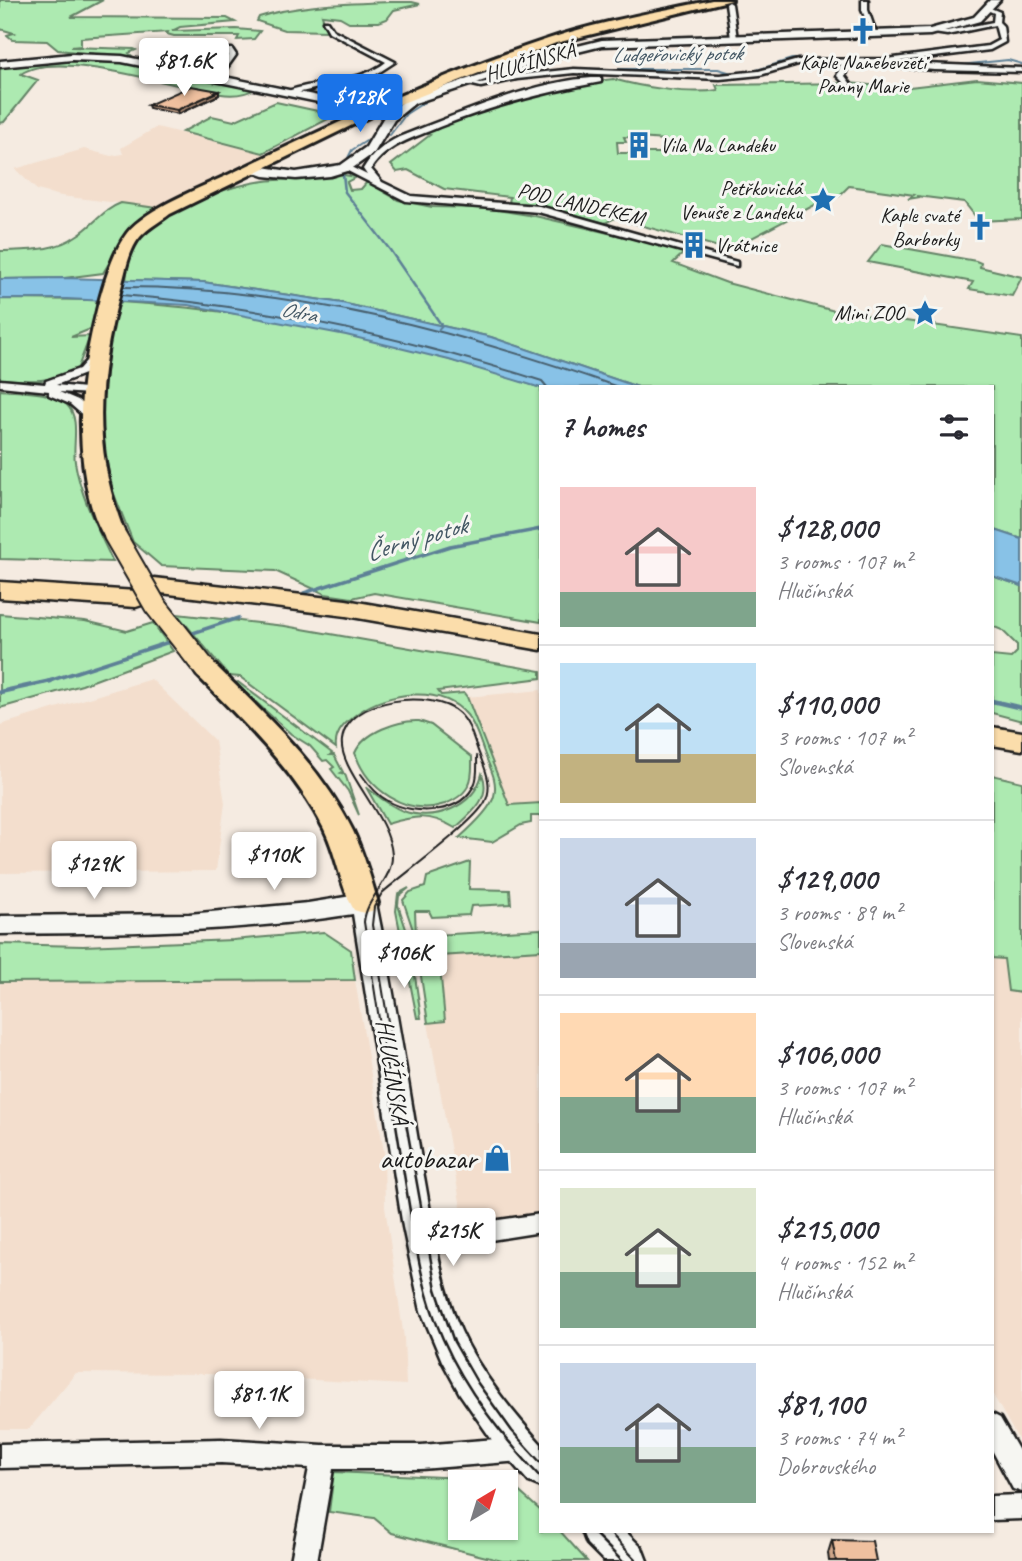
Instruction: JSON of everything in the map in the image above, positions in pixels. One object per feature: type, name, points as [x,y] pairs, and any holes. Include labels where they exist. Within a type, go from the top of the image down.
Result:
[{"type":"highway","points":[[0,574],[53,577],[194,604],[310,618],[539,658]]},
{"type":"highway","points":[[0,592],[57,598],[141,593],[229,593],[346,608],[539,642]]},
{"type":"highway","points":[[994,736],[1022,741]]},
{"type":"highway","points":[[994,752],[1022,758]]},
{"type":"main road","name":"HLUČÍNSKÁ","points":[[364,902],[346,842],[317,790],[286,752],[206,670],[154,606],[130,568],[114,534],[93,467],[90,416],[99,353],[127,243],[144,225],[356,111],[372,110],[552,41],[599,28],[728,2]]},
{"type":"street","points":[[865,0],[865,10],[875,35]]},
{"type":"street","name":"HLUČÍNSKÁ","points":[[930,32],[969,23],[996,0]]},
{"type":"street","points":[[728,2],[734,38]]},
{"type":"street","points":[[471,83],[567,72],[642,73],[707,78],[760,73],[798,62],[886,61],[990,48],[1003,41],[1000,26],[996,23],[997,12],[988,9]]},
{"type":"street","points":[[291,93],[311,85],[382,72],[391,62],[331,31],[325,23]]},
{"type":"street","name":"HLUČÍNSKÁ","points":[[250,169],[292,175],[316,174],[344,167],[367,153],[387,117],[398,107],[422,96],[471,83],[565,51],[602,43],[947,33],[996,23]]},
{"type":"street","points":[[212,51],[229,51],[232,55],[218,78]]},
{"type":"street","points":[[0,64],[92,56],[131,60],[291,93],[356,111]]},
{"type":"street","points":[[845,61],[841,76],[847,84]]},
{"type":"street","points":[[876,61],[934,68],[1022,70]]},
{"type":"street","points":[[378,183],[368,169],[372,161],[407,135],[532,91],[642,73]]},
{"type":"street","points":[[273,157],[272,166],[292,175]]},
{"type":"street","name":"POD LANDEKEM","points":[[344,167],[409,199],[433,203],[493,204],[554,212],[734,264]]},
{"type":"street","points":[[218,184],[292,175]]},
{"type":"street","points":[[37,387],[83,371],[99,353]]},
{"type":"street","points":[[0,383],[92,391]]},
{"type":"street","points":[[37,387],[74,402],[90,416]]},
{"type":"street","points":[[0,925],[189,923],[308,912],[364,902]]},
{"type":"street","name":"HLUČÍNSKÁ","points":[[364,902],[421,1241],[433,1294],[453,1350],[486,1405],[531,1459]]},
{"type":"street","points":[[421,1241],[539,1223]]},
{"type":"street","points":[[994,1430],[1022,1480]]},
{"type":"street","points":[[0,1456],[221,1451],[323,1457],[531,1459]]},
{"type":"street","points":[[304,1561],[323,1457]]},
{"type":"street","points":[[994,1508],[1022,1507]]},
{"type":"street","points":[[602,1533],[629,1561]]},
{"type":"shaded area","points":[[157,127],[265,154],[159,208],[61,196],[37,190],[15,169],[84,149],[111,156],[123,154],[121,148]]},
{"type":"shaded area","points":[[151,679],[215,741],[225,803],[216,871],[0,873],[0,725]]},
{"type":"shaded area","points":[[539,690],[539,803],[509,805],[467,697]]},
{"type":"shaded area","name":"autobazar","points":[[539,950],[539,1212],[464,1224],[428,1023],[445,1021],[439,956]]},
{"type":"shaded area","points":[[994,958],[1004,959],[1008,990],[1022,993],[1022,1446],[994,1397]]},
{"type":"shaded area","points":[[355,980],[384,1152],[385,1207],[404,1338],[406,1385],[207,1374],[76,1373],[29,1429],[0,1429],[0,982]]},
{"type":"green space","points":[[0,0],[103,0],[71,17],[227,18],[235,22],[180,27],[172,31],[260,31],[254,39],[237,40],[239,36],[174,36],[167,34],[168,32],[81,38],[81,46],[71,47],[134,49],[136,50],[129,53],[134,58],[58,50],[47,41],[13,40],[7,35],[14,33],[0,29]]},
{"type":"green space","points":[[388,2],[420,4],[394,10],[387,19],[379,22],[349,22],[340,17],[322,15],[327,31],[284,30],[257,21],[259,17],[307,7]]},
{"type":"green space","points":[[51,59],[121,61],[257,88],[241,94],[226,94],[105,70],[56,66],[36,68],[21,74],[38,80],[4,122],[0,123],[0,66]]},
{"type":"green space","points":[[613,79],[693,92],[718,90],[716,85],[849,83],[901,88],[977,79],[1022,83],[1022,219],[979,221],[964,202],[917,196],[920,197],[908,199],[914,195],[849,186],[839,196],[828,198],[729,250],[615,218],[605,223],[559,210],[509,203],[510,197],[444,189],[408,170],[397,172],[391,165],[430,135],[420,132],[496,102],[581,83]],"holes":[[[624,137],[665,140],[664,148],[660,149],[661,153],[618,153],[617,142],[626,142]]]},
{"type":"green space","points":[[276,102],[336,115],[263,153],[182,132],[212,116],[234,121]]},
{"type":"green space","points":[[338,174],[356,177],[347,182],[350,190],[361,189],[367,182],[398,200],[432,207],[484,208],[535,216],[686,251],[673,263],[727,283],[831,310],[1022,338],[1022,539],[994,530],[994,385],[632,385],[491,337],[342,303],[203,282],[126,280],[129,256],[134,243],[143,232],[171,212],[205,197],[252,183]]},
{"type":"green space","points":[[121,203],[163,209],[127,234],[103,273],[64,278],[0,279],[0,251],[40,249],[58,245],[82,232],[108,210]]},
{"type":"green space","points":[[882,244],[976,261],[981,263],[980,267],[1022,277],[1012,296],[969,289],[973,282],[868,262]]},
{"type":"green space","points":[[0,299],[97,300],[93,328],[71,337],[90,336],[77,370],[39,380],[0,379]]},
{"type":"green space","points":[[120,302],[227,312],[386,343],[539,387],[539,622],[374,593],[352,598],[325,594],[275,571],[161,566],[133,542],[112,489],[103,443],[103,400],[110,334]]},
{"type":"green space","points":[[0,390],[53,397],[67,405],[71,411],[75,425],[74,455],[81,488],[113,562],[0,559]]},
{"type":"green space","points":[[994,577],[1022,586],[1022,721],[994,714],[994,656],[1011,658],[1017,652],[1017,645],[1002,630],[994,627]]},
{"type":"green space","points":[[0,614],[85,621],[127,631],[153,623],[173,651],[82,685],[0,708]]},
{"type":"green space","points":[[177,614],[285,626],[539,671],[539,678],[438,691],[441,695],[464,693],[509,805],[539,803],[539,816],[531,816],[531,823],[521,825],[492,842],[459,838],[489,807],[495,785],[473,724],[456,705],[443,699],[414,694],[398,696],[370,706],[345,724],[337,737],[336,748],[240,677],[229,676]]},
{"type":"green space","points":[[238,682],[332,753],[330,755],[334,755],[343,772],[341,773],[345,774],[359,815],[348,791],[331,769],[334,767],[291,734],[235,683]]},
{"type":"green space","points":[[419,721],[431,725],[472,757],[472,774],[467,788],[445,804],[416,807],[390,797],[369,778],[355,753],[366,739],[382,729]]},
{"type":"green space","points":[[482,774],[484,790],[479,804],[455,828],[438,820],[422,817],[387,824],[366,787],[403,811],[415,814],[440,813],[452,809],[471,795]]},
{"type":"green space","points":[[994,775],[1022,782],[1022,993],[1008,991],[1004,959],[994,958]]},
{"type":"green space","points":[[470,862],[469,889],[510,890],[511,904],[471,906],[469,915],[432,917],[429,911],[415,911],[416,936],[539,929],[539,950],[439,956],[445,1021],[428,1023],[415,936],[403,900],[410,892],[425,887],[427,877]]},
{"type":"green space","points":[[409,888],[399,896],[398,905],[410,941],[421,1018],[417,1018],[396,911],[398,894]]},
{"type":"green space","points":[[324,932],[351,950],[355,980],[0,982],[0,944],[83,946],[233,940]]},
{"type":"green space","points":[[334,1472],[448,1477],[448,1540],[518,1540],[518,1491],[539,1509],[539,1533],[562,1533],[587,1561],[502,1561],[392,1533],[374,1518],[329,1512]]},
{"type":"water","name":"Odra","points":[[0,279],[203,282],[342,303],[491,337],[632,385],[539,385],[539,387],[449,360],[346,335],[188,305],[67,299],[0,299]]},
{"type":"water","points":[[994,530],[1022,539],[1022,586],[994,577]]},
{"type":"building","points":[[191,86],[219,91],[177,110],[148,105]]},
{"type":"building","points":[[832,1540],[872,1541],[876,1561],[836,1561]]},
{"type":"waterway","name":"Ludgeřovický potok","points":[[750,72],[792,59],[868,58],[914,64]]},
{"type":"waterway","name":"Ludgeřovický potok","points":[[950,66],[1008,60],[1022,64]]},
{"type":"waterway","name":"Ludgeřovický potok","points":[[580,69],[718,69],[735,74]]},
{"type":"waterway","name":"Ludgeřovický potok","points":[[452,91],[510,75],[564,70]]},
{"type":"waterway","name":"Ludgeřovický potok","points":[[390,135],[406,114],[434,96]]},
{"type":"waterway","name":"Ludgeřovický potok","points":[[348,158],[352,150],[366,141]]},
{"type":"waterway","name":"Ludgeřovický potok","points":[[343,174],[345,192],[390,250],[442,326],[439,329]]},
{"type":"waterway","name":"Černý potok","points":[[304,593],[450,546],[539,529]]},
{"type":"waterway","name":"Černý potok","points":[[190,634],[238,618]]},
{"type":"waterway","name":"Černý potok","points":[[46,682],[169,642]]},
{"type":"waterway","name":"Černý potok","points":[[46,682],[51,681]]},
{"type":"waterway","name":"Černý potok","points":[[0,692],[46,682]]},
{"type":"waterway","name":"Černý potok","points":[[994,701],[1022,708]]},
{"type":"tram line","points":[[386,1064],[364,922],[369,904],[388,872],[392,855],[383,825],[348,765],[342,740],[347,726],[359,714],[374,706],[393,701],[430,701],[447,706],[463,717],[472,733],[484,767],[488,790],[485,802],[478,811],[438,848],[382,893],[374,907],[372,925],[395,1064]]},
{"type":"tram line","points":[[361,774],[373,789],[388,801],[411,809],[436,810],[449,807],[469,794],[476,780],[477,756]]},
{"type":"tram line","points":[[386,1062],[417,1253],[436,1322],[452,1358],[474,1395],[512,1446],[539,1476]]},
{"type":"tram line","points":[[395,1062],[436,1289],[454,1342],[477,1382],[512,1431],[539,1461]]},
{"type":"tram line","points":[[594,1533],[622,1561]]},
{"type":"tram line","points":[[610,1533],[637,1561]]},
{"type":"place","name":"Kaple Nanebevzetí Panny Marie","points":[[863,31]]},
{"type":"place","name":"Vila Na Landeku","points":[[639,145]]},
{"type":"place","name":"Petřkovická Venuše z Landeku","points":[[823,200]]},
{"type":"place","name":"Kaple svaté Barborky","points":[[980,227]]},
{"type":"place","name":"Vrátnice","points":[[694,245]]},
{"type":"place","name":"Mini ZOO","points":[[925,313]]},
{"type":"place","name":"autobazar","points":[[497,1158]]}]
